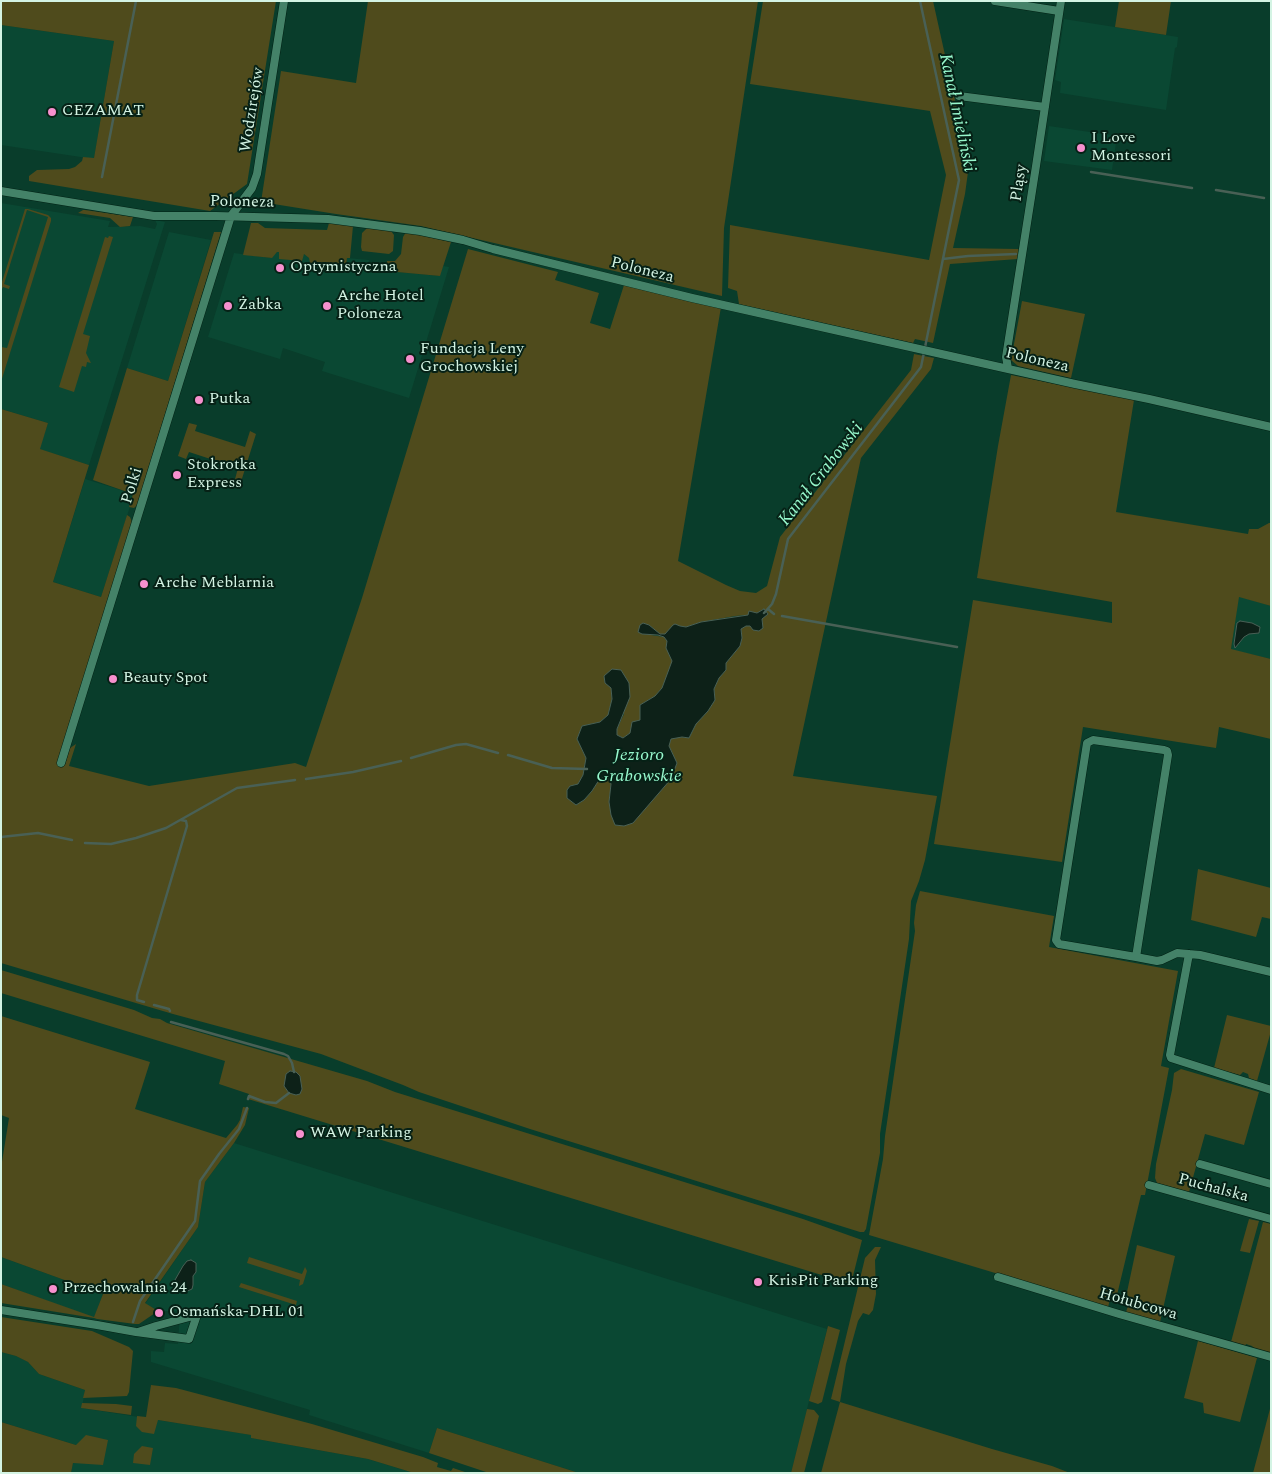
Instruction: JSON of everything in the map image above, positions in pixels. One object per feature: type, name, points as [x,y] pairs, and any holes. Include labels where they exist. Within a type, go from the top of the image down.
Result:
[{"type":"street","name":"Wodzirejów","points":[[231,216],[252,188],[257,174],[284,1]]},
{"type":"street","points":[[995,1],[1059,11]]},
{"type":"street","name":"Pląsy","points":[[1008,368],[1006,357],[1061,1]]},
{"type":"street","points":[[959,96],[1045,107]]},
{"type":"street","name":"Poloneza","points":[[1,191],[154,216],[328,219],[420,231],[463,240],[692,298],[1271,427]]},
{"type":"street","name":"Polki","points":[[61,763],[231,216]]},
{"type":"street","points":[[1136,957],[1168,755],[1164,750],[1093,740],[1087,743],[1056,940],[1059,944],[1136,957],[1157,960],[1177,954],[1200,955],[1271,972]]},
{"type":"street","points":[[1189,954],[1170,1055],[1172,1059],[1271,1090]]},
{"type":"street","points":[[1200,1164],[1271,1184]]},
{"type":"street","name":"Puchalska","points":[[1149,1185],[1271,1218]]},
{"type":"street","name":"Hołubcowa","points":[[998,1277],[1271,1357]]},
{"type":"street","points":[[1,1310],[136,1332],[189,1339],[197,1315],[136,1332]]},
{"type":"shaded area","points":[[1,1],[276,1],[247,184],[210,211],[29,181],[29,176],[37,170],[69,169],[82,161],[83,157],[94,158],[114,41],[1,25]]},
{"type":"shaded area","points":[[368,1],[758,1],[724,228],[722,296],[421,226],[261,202],[281,71],[356,83]]},
{"type":"shaded area","points":[[763,1],[933,1],[965,145],[968,172],[953,248],[1019,249],[1018,259],[950,264],[933,343],[915,339],[913,343],[739,304],[737,291],[728,288],[730,225],[929,260],[946,175],[930,111],[750,84]]},
{"type":"shaded area","points":[[1119,1],[1171,1],[1166,35],[1115,27]]},
{"type":"shaded area","points":[[1064,19],[1178,37],[1166,110],[1060,93],[1061,82],[1055,80]]},
{"type":"shaded area","name":"CEZAMAT","points":[[1,25],[114,41],[94,159],[1,145]]},
{"type":"shaded area","name":"I Love Montessori","points":[[1049,126],[1117,136],[1112,170],[1044,161]]},
{"type":"shaded area","points":[[1,203],[110,221],[108,227],[140,226],[155,229],[157,224],[155,220],[165,222],[89,465],[39,449],[48,423],[1,409]]},
{"type":"shaded area","points":[[25,209],[48,215],[51,221],[1,382],[1,347],[7,348],[48,217],[27,210],[4,284],[10,286],[9,289],[3,287],[1,291],[1,285]]},
{"type":"shaded area","points":[[83,210],[133,217],[130,226],[120,227],[110,218],[78,213]]},
{"type":"shaded area","points":[[251,223],[258,223],[265,228],[327,230],[329,223],[353,226],[350,258],[347,258],[346,266],[310,263],[309,258],[304,254],[302,261],[279,259],[279,252],[272,258],[243,255]]},
{"type":"shaded area","points":[[367,228],[391,231],[394,235],[393,251],[389,254],[362,251],[362,233]]},
{"type":"shaded area","points":[[169,232],[211,240],[168,381],[127,368]]},
{"type":"shaded area","points":[[214,232],[221,232],[137,505],[134,508],[129,507],[133,494],[93,480],[127,368],[168,381]]},
{"type":"shaded area","points":[[406,232],[451,242],[440,276],[386,271],[387,261],[395,261],[401,254],[403,237]]},
{"type":"shaded area","points":[[109,236],[113,237],[83,334],[90,336],[86,353],[91,363],[87,362],[86,367],[82,366],[74,392],[59,387],[105,237],[108,238]]},
{"type":"shaded area","points":[[468,249],[558,272],[555,280],[599,293],[590,323],[610,329],[624,285],[721,307],[678,561],[740,591],[756,593],[767,586],[780,537],[911,370],[914,354],[934,358],[931,369],[861,458],[793,776],[937,796],[925,860],[911,901],[909,939],[880,1134],[880,1153],[864,1232],[530,1129],[419,1092],[321,1054],[173,1014],[1,963],[1,409],[48,423],[40,449],[89,465],[53,582],[101,597],[127,515],[132,522],[57,763],[65,765],[70,748],[76,744],[69,766],[149,786],[295,763],[306,767],[362,598]],"holes":[[[764,609],[768,614],[750,626],[741,629],[742,638],[740,646],[726,663],[726,670],[719,678],[714,689],[715,700],[696,724],[689,738],[671,738],[669,746],[677,763],[671,779],[652,800],[609,802],[611,784],[607,775],[599,780],[584,800],[576,805],[570,786],[578,784],[583,775],[586,758],[577,739],[582,726],[600,722],[608,715],[612,699],[611,688],[624,714],[617,729],[617,735],[623,738],[630,733],[640,720],[640,705],[655,696],[662,688],[673,661],[669,655],[667,641],[664,637],[651,635],[649,625],[660,634],[665,634],[669,630],[680,626],[686,627],[701,622],[748,615],[749,612],[757,613]]]},
{"type":"shaded area","name":"Arche Hotel Poloneza","points":[[277,252],[280,252],[279,259],[304,254],[311,263],[346,266],[347,258],[369,260],[368,269],[439,276],[443,266],[449,267],[409,398],[322,371],[325,362],[283,348],[280,359],[208,337],[234,253],[271,258]]},
{"type":"shaded area","points":[[1022,301],[1085,314],[1071,378],[1018,366],[1011,360]]},
{"type":"shaded area","points":[[1011,375],[1134,400],[1116,512],[1248,534],[1249,529],[1258,529],[1271,523],[1271,606],[1239,597],[1231,649],[1271,659],[1271,739],[1219,727],[1216,748],[1083,727],[1062,862],[934,844],[973,600],[1112,623],[1112,602],[977,578]]},
{"type":"shaded area","points":[[189,423],[197,425],[195,431],[245,447],[250,431],[256,434],[240,485],[234,483],[238,468],[189,452],[186,459],[178,456]]},
{"type":"shaded area","points":[[85,479],[134,494],[101,597],[53,582]]},
{"type":"shaded area","points":[[1238,596],[1271,606],[1271,659],[1231,650]]},
{"type":"shaded area","points":[[1198,869],[1271,888],[1271,919],[1262,917],[1256,937],[1191,920]]},
{"type":"shaded area","points":[[920,891],[1054,916],[1049,947],[1178,971],[1161,1066],[1169,1068],[1145,1195],[1141,1195],[1117,1295],[1110,1300],[1108,1307],[869,1235],[883,1159],[915,931],[916,905]]},
{"type":"shaded area","points":[[1,970],[134,1010],[167,1023],[367,1081],[395,1092],[803,1219],[862,1240],[851,1284],[248,1099],[249,1094],[219,1084],[225,1061],[1,993]]},
{"type":"shaded area","points":[[1227,1015],[1271,1026],[1257,1081],[1249,1078],[1248,1074],[1243,1072],[1240,1075],[1214,1068]]},
{"type":"shaded area","points":[[1,1016],[150,1062],[135,1109],[226,1138],[240,1120],[243,1107],[249,1108],[245,1125],[205,1182],[198,1227],[145,1303],[158,1311],[139,1324],[1,1303],[1,1284],[94,1317],[103,1294],[1,1257],[1,1168],[9,1118],[1,1115]]},
{"type":"shaded area","points":[[1181,1069],[1259,1092],[1244,1145],[1205,1134],[1189,1192],[1157,1183],[1155,1178],[1156,1164],[1174,1073]]},
{"type":"shaded area","points":[[234,1143],[827,1329],[791,1473],[579,1473],[437,1428],[429,1453],[309,1415],[310,1410],[151,1362],[151,1351],[164,1352],[165,1343],[178,1344],[180,1311],[158,1311],[145,1304],[198,1227],[205,1182]]},
{"type":"shaded area","points":[[1249,1219],[1259,1221],[1250,1253],[1240,1251]]},
{"type":"shaded area","points":[[1263,1222],[1271,1224],[1271,1354],[1246,1344],[1245,1346],[1231,1342]]},
{"type":"shaded area","points":[[1137,1245],[1175,1256],[1160,1322],[1126,1312],[1129,1303],[1127,1292]]},
{"type":"shaded area","points":[[875,1247],[881,1247],[875,1260],[876,1294],[873,1310],[869,1315],[863,1313],[858,1321],[846,1364],[840,1402],[831,1399],[865,1258]]},
{"type":"shaded area","name":"Przechowalnia 24","points":[[1,1257],[103,1294],[94,1318],[1,1284]]},
{"type":"shaded area","points":[[249,1257],[302,1274],[305,1267],[307,1271],[303,1284],[299,1286],[300,1280],[247,1263]]},
{"type":"shaded area","points":[[241,1283],[297,1301],[296,1305],[239,1287]]},
{"type":"shaded area","points":[[1,1317],[92,1331],[129,1347],[133,1351],[127,1396],[83,1398],[85,1390],[39,1374],[28,1362],[1,1352]]},
{"type":"shaded area","points":[[828,1326],[840,1330],[822,1402],[818,1404],[809,1401]]},
{"type":"shaded area","points":[[1198,1341],[1257,1358],[1240,1422],[1204,1413],[1203,1403],[1184,1398]]},
{"type":"shaded area","points":[[1,1352],[28,1362],[39,1374],[85,1390],[82,1408],[252,1435],[251,1438],[368,1459],[414,1473],[71,1473],[76,1445],[1,1422]]},
{"type":"shaded area","points":[[151,1385],[176,1388],[312,1424],[423,1457],[438,1463],[437,1467],[451,1471],[453,1468],[468,1473],[414,1473],[368,1459],[251,1438],[251,1435],[158,1420],[154,1434],[142,1432],[136,1426],[137,1416],[146,1417]]},
{"type":"shaded area","points":[[840,1402],[1052,1466],[1070,1473],[821,1473]]},
{"type":"shaded area","points":[[82,1403],[132,1406],[131,1415],[81,1408]]},
{"type":"shaded area","points":[[1271,1405],[1271,1473],[1253,1473],[1257,1458]]},
{"type":"shaded area","points":[[807,1409],[814,1410],[819,1416],[804,1473],[791,1473]]},
{"type":"shaded area","points":[[1,1422],[76,1445],[86,1435],[108,1440],[103,1465],[73,1463],[71,1473],[1,1473]]},
{"type":"shaded area","points":[[437,1428],[579,1473],[489,1473],[429,1453]]},
{"type":"shaded area","points":[[142,1446],[153,1448],[150,1465],[133,1463],[134,1454]]},
{"type":"water","name":"Jezioro Grabowskie","points":[[764,609],[768,614],[762,619],[763,628],[759,631],[753,630],[750,626],[741,629],[742,638],[740,646],[726,663],[726,670],[719,678],[714,689],[715,700],[696,724],[689,738],[671,739],[669,746],[677,763],[671,779],[633,823],[624,826],[615,825],[609,802],[611,784],[607,775],[599,780],[584,800],[576,805],[567,798],[567,790],[570,786],[578,784],[583,775],[586,758],[577,739],[582,726],[600,722],[608,715],[612,699],[611,688],[605,683],[604,676],[612,669],[621,670],[629,683],[630,697],[617,729],[617,735],[623,738],[630,733],[632,722],[640,720],[640,705],[655,696],[662,688],[672,661],[666,648],[667,641],[664,637],[658,635],[638,632],[640,625],[643,623],[649,625],[660,634],[665,634],[675,624],[686,627],[701,622],[748,615],[749,611],[757,613]]},
{"type":"water","points":[[1240,621],[1252,623],[1260,627],[1259,633],[1249,634],[1244,637],[1235,648],[1237,623]]},
{"type":"water","points":[[290,1071],[296,1072],[300,1076],[302,1089],[300,1094],[289,1093],[284,1086],[286,1074]]},
{"type":"water","points":[[191,1260],[196,1263],[196,1272],[193,1276],[192,1289],[185,1292],[177,1287],[175,1280],[187,1261]]},
{"type":"waterway","points":[[102,177],[136,1]]},
{"type":"waterway","name":"Kanał Grabowski","points":[[764,613],[772,604],[776,594],[788,539],[921,367],[959,180],[920,1]]},
{"type":"waterway","name":"Kanał Grabowski","points":[[1091,172],[1192,188]]},
{"type":"waterway","name":"Kanał Grabowski","points":[[1216,190],[1264,198]]},
{"type":"waterway","name":"Kanał Grabowski","points":[[943,259],[1016,254]]},
{"type":"waterway","name":"Kanał Grabowski","points":[[768,609],[774,614]]},
{"type":"waterway","points":[[782,616],[957,647]]},
{"type":"waterway","name":"Kanał Grabowski","points":[[411,758],[466,744],[498,753]]},
{"type":"waterway","name":"Kanał Grabowski","points":[[508,755],[552,768],[587,769]]},
{"type":"waterway","name":"Kanał Grabowski","points":[[306,779],[353,772],[401,761]]},
{"type":"waterway","name":"Kanał Grabowski","points":[[85,843],[111,844],[136,838],[166,828],[237,788],[295,780]]},
{"type":"waterway","points":[[144,1002],[137,1000],[137,995],[187,826],[186,821],[181,820]]},
{"type":"waterway","name":"Kanał Grabowski","points":[[1,837],[38,833],[72,840]]},
{"type":"waterway","points":[[154,1005],[169,1009],[170,1011]]},
{"type":"waterway","points":[[171,1022],[284,1054],[288,1056],[292,1063],[294,1072]]},
{"type":"waterway","points":[[248,1099],[249,1096],[265,1102],[276,1103],[289,1093]]},
{"type":"waterway","points":[[133,1322],[140,1301],[195,1221],[200,1181],[239,1129],[247,1108]]},
{"type":"place","name":"CEZAMAT","points":[[52,112]]},
{"type":"place","name":"I Love Montessori","points":[[1081,148]]},
{"type":"place","name":"Optymistyczna","points":[[280,268]]},
{"type":"place","name":"Żabka","points":[[228,306]]},
{"type":"place","name":"Arche Hotel Poloneza","points":[[327,306]]},
{"type":"place","name":"Fundacja Leny Grochowskiej","points":[[410,359]]},
{"type":"place","name":"Putka","points":[[199,400]]},
{"type":"place","name":"Stokrotka Express","points":[[177,475]]},
{"type":"place","name":"Arche Meblarnia","points":[[144,584]]},
{"type":"place","name":"Beauty Spot","points":[[113,679]]},
{"type":"place","name":"WAW Parking","points":[[300,1134]]},
{"type":"place","name":"KrisPit Parking","points":[[758,1282]]},
{"type":"place","name":"Przechowalnia 24","points":[[53,1289]]},
{"type":"place","name":"Osmańska-DHL 01","points":[[159,1313]]},
{"type":"water label","name":"Kanał Imieliński","points":[[956,113]]}]
